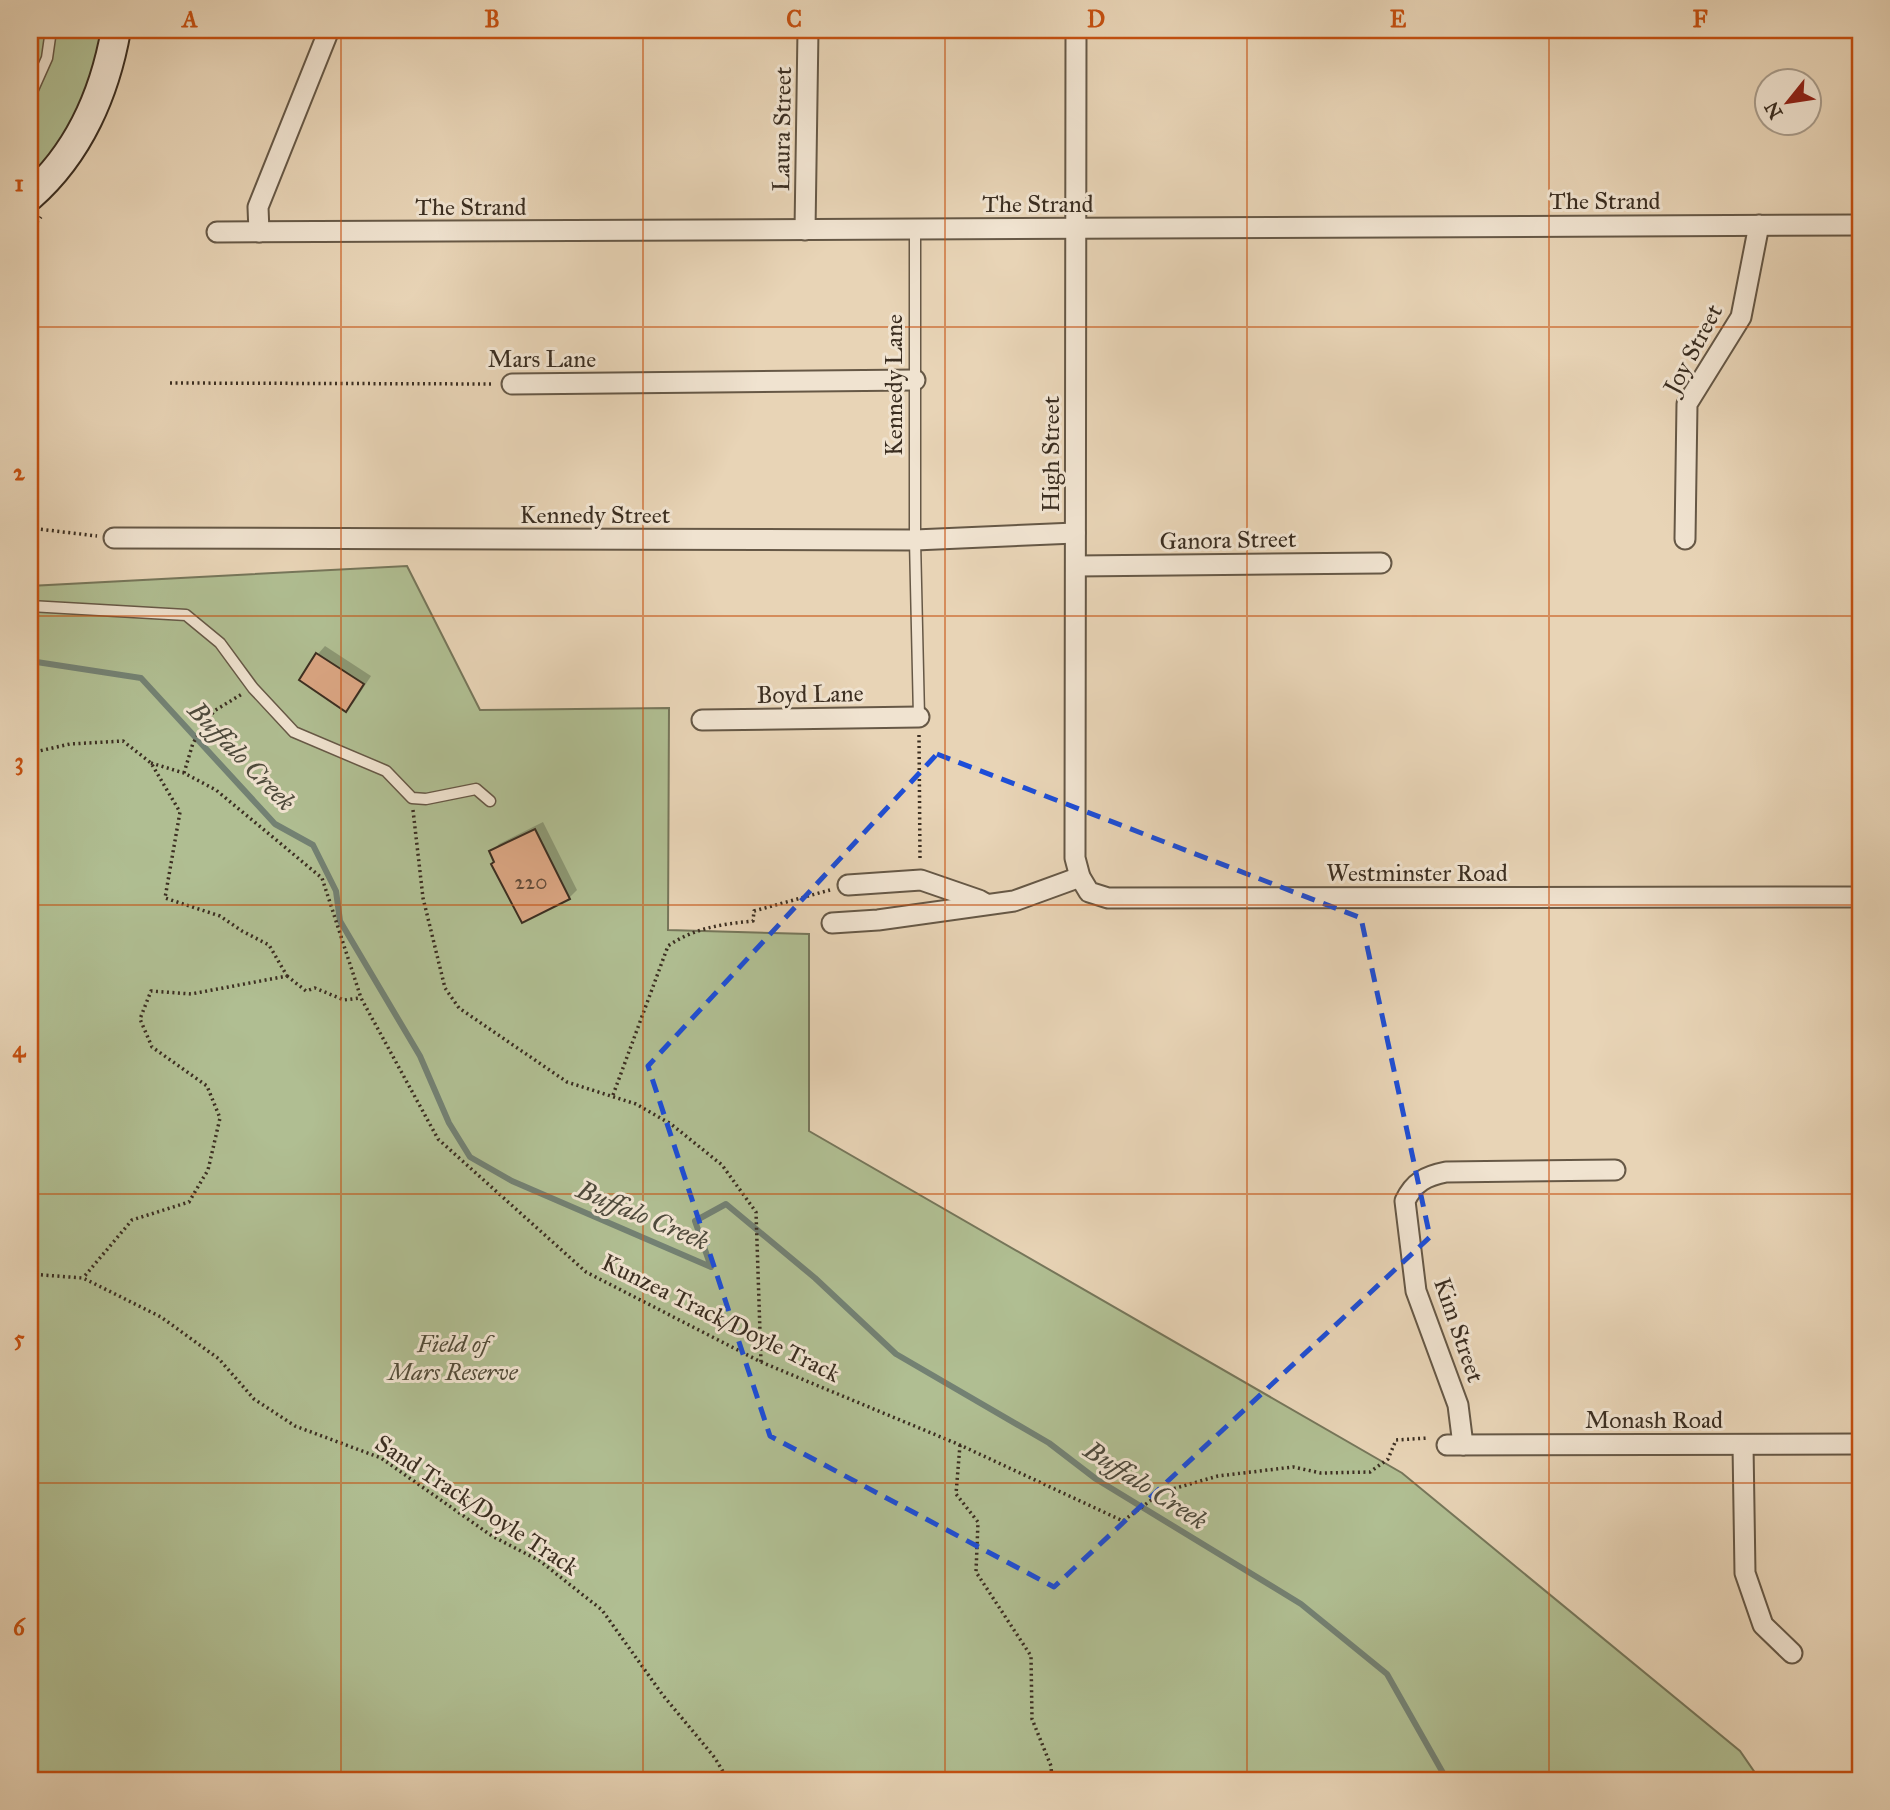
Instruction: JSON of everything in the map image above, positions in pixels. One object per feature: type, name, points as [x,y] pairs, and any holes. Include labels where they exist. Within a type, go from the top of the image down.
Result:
[{"type":"main road","points":[[30,197],[57,167],[88,118],[110,63],[116,30]]},
{"type":"street","points":[[259,232],[258,207],[329,30]]},
{"type":"street","name":"Laura Street","points":[[805,230],[808,30]]},
{"type":"street","name":"High Street","points":[[1076,30],[1075,858],[1080,877]]},
{"type":"street","name":"Joy Street","points":[[1685,539],[1687,404],[1741,317],[1759,225]]},
{"type":"street","name":"The Strand","points":[[217,232],[1860,225]]},
{"type":"street","name":"Mars Lane","points":[[512,384],[915,380]]},
{"type":"street","name":"Kennedy Street","points":[[114,538],[915,540],[1076,533]]},
{"type":"street","name":"Ganora Street","points":[[1076,566],[1381,563]]},
{"type":"street","name":"Boyd Lane","points":[[702,720],[919,717]]},
{"type":"street","points":[[832,923],[878,920],[1014,901],[1080,877]]},
{"type":"street","name":"Westminster Road","points":[[1080,877],[1089,892],[1108,898],[1860,897]]},
{"type":"street","points":[[848,885],[921,880],[987,905]]},
{"type":"street","name":"Kim Street","points":[[1455,1445],[1458,1405],[1416,1291],[1405,1202],[1411,1188],[1427,1176],[1446,1172],[1615,1170]]},
{"type":"street","name":"Monash Road","points":[[1455,1445],[1860,1444]]},
{"type":"street","points":[[1743,1445],[1745,1573],[1763,1625],[1792,1653]]},
{"type":"lane","points":[[30,96],[47,58],[51,30]]},
{"type":"lane","name":"Kennedy Lane","points":[[915,229],[915,540]]},
{"type":"lane","points":[[915,540],[919,717]]},
{"type":"lane","points":[[30,606],[186,615],[220,643],[253,688],[294,732],[386,771],[412,798],[426,799],[476,789],[490,801]]},
{"type":"path","name":"Mars Lane","points":[[170,383],[512,384]]},
{"type":"path","points":[[30,528],[114,538]]},
{"type":"path","points":[[184,773],[192,743],[214,711],[253,688]]},
{"type":"path","points":[[919,717],[921,880]]},
{"type":"path","points":[[30,754],[70,744],[123,741],[151,763],[180,812],[165,898],[220,916],[269,945],[287,976],[306,992],[315,988],[344,1000],[361,998]]},
{"type":"path","name":"Kunzea Track/Doyle Track","points":[[151,763],[184,773],[216,790],[322,878],[361,998],[438,1139],[586,1272],[761,1362],[960,1445],[1123,1521],[1162,1492],[1218,1476],[1293,1467],[1321,1473],[1370,1472],[1388,1459],[1396,1440],[1426,1437],[1455,1445]]},
{"type":"path","points":[[412,798],[423,898],[445,988],[459,1008],[567,1082],[636,1104],[671,1124],[722,1165],[756,1212],[761,1362]]},
{"type":"path","points":[[613,1095],[668,946],[712,925],[753,921],[754,911],[848,885]]},
{"type":"path","points":[[30,1274],[83,1278],[132,1220],[189,1202],[208,1170],[220,1118],[207,1086],[152,1047],[140,1019],[151,991],[191,994],[287,976]]},
{"type":"path","name":"Sand Track/Doyle Track","points":[[83,1278],[161,1317],[219,1359],[254,1399],[295,1426],[381,1458],[492,1536],[540,1561],[602,1610],[663,1694],[715,1758],[728,1780]]},
{"type":"path","points":[[960,1445],[956,1494],[978,1522],[976,1572],[1031,1656],[1032,1719],[1051,1766],[1052,1780]]},
{"type":"highlighted area","points":[[937,754],[1361,918],[1430,1237],[1054,1587],[770,1436],[648,1066]]},
{"type":"green space","points":[[30,30],[107,30],[76,125],[30,180]]},
{"type":"green space","name":"Field of Mars Reserve","points":[[407,566],[480,710],[669,708],[668,930],[809,934],[809,1131],[1402,1473],[1740,1751],[1760,1780],[30,1780],[30,586]]},
{"type":"building","points":[[316,653],[364,684],[346,712],[299,680]]},
{"type":"building","points":[[535,829],[570,899],[522,923],[491,864],[494,862],[489,851]]},
{"type":"waterway","name":"Buffalo Creek","points":[[30,661],[141,678],[275,824],[313,845],[336,891],[340,921],[420,1056],[449,1123],[470,1157],[512,1181],[711,1267],[695,1221],[726,1204],[815,1278],[896,1354],[1049,1443],[1096,1479],[1301,1604],[1387,1674],[1447,1780]]}]
